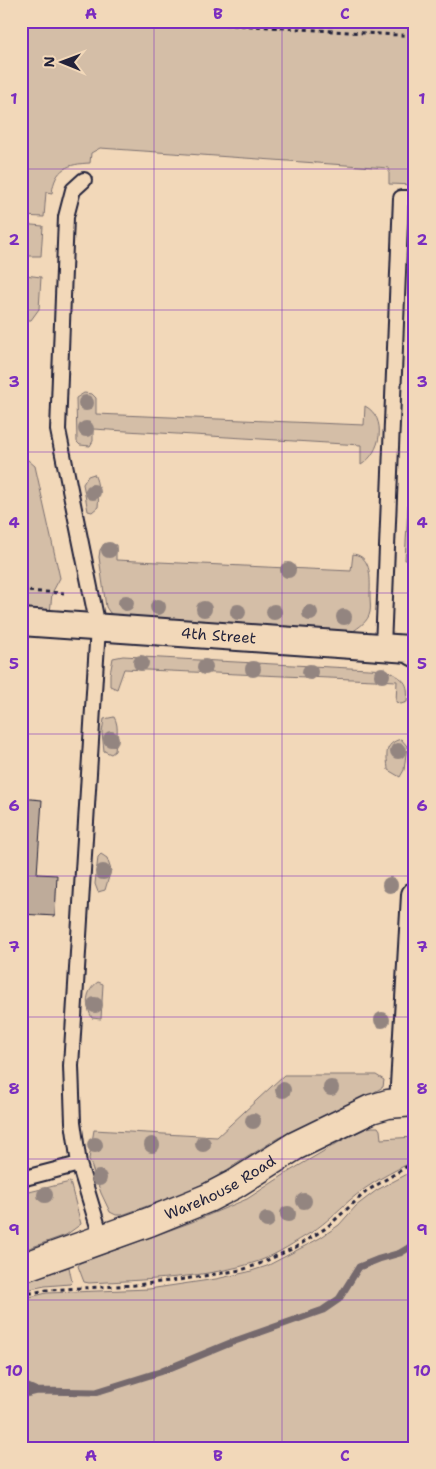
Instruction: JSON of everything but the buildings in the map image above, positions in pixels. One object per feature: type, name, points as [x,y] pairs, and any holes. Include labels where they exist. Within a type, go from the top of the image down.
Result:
[{"type":"street","name":"4th Street","points":[[21,622],[409,649],[415,653]]},
{"type":"street","points":[[409,1102],[415,896]]},
{"type":"street","name":"Warehouse Road","points":[[21,1268],[149,1222],[228,1187],[295,1146],[354,1116],[388,1104],[409,1102]]},
{"type":"lane","points":[[84,180],[73,190],[66,217],[58,430],[98,627],[70,1066],[73,1122],[79,1164],[102,1240]]},
{"type":"lane","points":[[383,647],[401,198],[415,198]]},
{"type":"lane","points":[[21,1179],[79,1164]]},
{"type":"path","points":[[169,21],[415,36]]},
{"type":"path","points":[[21,591],[64,593]]},
{"type":"path","points":[[21,1295],[47,1290],[135,1285],[178,1280],[241,1270],[258,1265],[311,1238],[336,1220],[367,1190],[406,1167],[415,1164]]},
{"type":"shaded area","points":[[21,21],[371,21],[415,25],[415,185],[389,184],[389,168],[100,148],[91,153],[90,163],[69,166],[60,173],[56,178],[52,193],[46,192],[44,217],[21,216]]},
{"type":"shaded area","points":[[21,224],[43,226],[41,256],[26,256],[27,240],[21,230]]},
{"type":"shaded area","points":[[25,275],[41,277],[39,309],[31,320],[21,320]]},
{"type":"shaded area","points":[[415,382],[415,560],[405,560]]},
{"type":"shaded area","points":[[84,393],[92,394],[96,398],[96,414],[364,425],[365,406],[372,411],[377,419],[379,436],[373,452],[368,460],[361,465],[361,445],[93,429],[93,441],[90,446],[80,445],[77,442],[76,398]]},
{"type":"shaded area","points":[[21,459],[28,460],[35,466],[60,578],[52,593],[50,614],[21,612]]},
{"type":"shaded area","points":[[94,474],[98,486],[98,507],[92,512],[88,511],[83,484],[88,476]]},
{"type":"shaded area","points":[[104,544],[116,545],[116,560],[351,571],[353,554],[364,559],[369,571],[369,616],[352,632],[120,619],[110,613],[106,607],[99,557],[100,550]]},
{"type":"shaded area","points":[[123,656],[387,670],[398,676],[406,685],[407,702],[401,704],[396,702],[397,681],[124,669],[117,689],[110,686],[110,674],[113,658]]},
{"type":"shaded area","points":[[114,717],[117,725],[117,734],[115,751],[111,754],[104,751],[102,732],[104,719]]},
{"type":"shaded area","points":[[401,739],[407,746],[404,770],[400,777],[388,770],[387,751],[391,744]]},
{"type":"shaded area","points":[[101,854],[107,858],[111,870],[105,890],[98,892],[95,884],[98,857]]},
{"type":"shaded area","points":[[98,982],[103,984],[101,1019],[92,1018],[87,1003],[91,990]]},
{"type":"shaded area","points":[[284,1075],[376,1075],[384,1080],[383,1087],[371,1094],[278,1138],[214,1178],[189,1191],[122,1215],[110,1212],[89,1159],[94,1130],[217,1137]]},
{"type":"shaded area","points":[[372,1127],[378,1127],[381,1139],[415,1137],[415,1161],[373,1183],[357,1194],[318,1228],[280,1251],[240,1267],[197,1275],[131,1281],[84,1282],[78,1266],[80,1263],[192,1222],[247,1199],[346,1138]]},
{"type":"shaded area","points":[[415,1170],[415,1448],[21,1448],[21,1299],[47,1293],[149,1289],[216,1279],[267,1266],[320,1238],[339,1225],[356,1206],[377,1190]]},
{"type":"shaded area","points":[[70,1182],[81,1224],[66,1235],[21,1251],[21,1194]]},
{"type":"shaded area","points":[[69,1267],[72,1282],[70,1284],[45,1286],[21,1291],[21,1283]]},
{"type":"waterway","points":[[21,1395],[37,1391],[96,1392],[160,1372],[235,1341],[323,1310],[339,1299],[359,1267],[400,1253],[415,1244]]},
{"type":"waterway","points":[[21,1384],[37,1391]]}]
